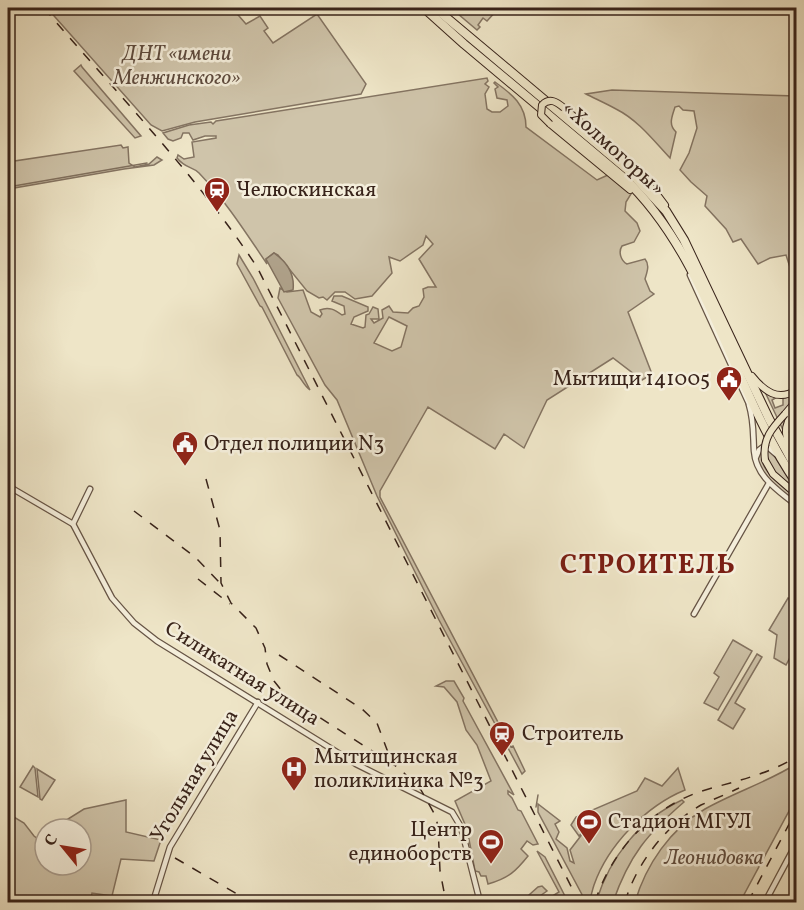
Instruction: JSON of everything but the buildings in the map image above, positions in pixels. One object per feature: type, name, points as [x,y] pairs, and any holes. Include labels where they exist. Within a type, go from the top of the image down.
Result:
[{"type":"highway","name":"«Холмогоры»","points":[[424,8],[464,44],[641,183],[666,211],[681,234],[714,299],[760,400],[796,468]]},
{"type":"highway","name":"«Холмогоры»","points":[[435,8],[574,130],[634,187],[670,232],[682,252],[769,437],[796,482]]},
{"type":"main road","points":[[670,232],[620,181],[550,124],[541,115],[542,105],[547,101],[552,101],[564,108],[630,166],[660,199],[681,234]]},
{"type":"main road","points":[[742,362],[768,392],[780,396],[796,390]]},
{"type":"main road","points":[[796,401],[766,438],[764,449],[765,460],[773,474],[796,494]]},
{"type":"main road","points":[[796,408],[786,427],[786,435],[796,458]]},
{"type":"street","points":[[574,130],[630,166]]},
{"type":"street","points":[[574,130],[620,181]]},
{"type":"street","points":[[682,252],[701,302],[748,403],[753,418],[757,462],[770,483],[796,505]]},
{"type":"street","points":[[760,400],[792,451]]},
{"type":"street","points":[[748,403],[769,437]]},
{"type":"street","points":[[757,462],[757,452],[765,447],[772,450],[784,464]]},
{"type":"street","points":[[694,614],[770,483]]},
{"type":"street","points":[[8,486],[73,524],[90,489]]},
{"type":"street","points":[[763,494],[770,489],[780,491]]},
{"type":"street","name":"Силикатная улица","points":[[73,524],[108,591],[119,607],[157,641],[356,764],[452,812],[460,827],[480,903]]},
{"type":"street","name":"Угольная улица","points":[[153,903],[170,847],[258,702]]},
{"type":"street","points":[[765,903],[796,844]]},
{"type":"green space","name":"ДНТ «имени Менжинского»","points":[[47,8],[232,8],[246,24],[260,16],[268,28],[264,31],[273,43],[317,14],[366,84],[361,94],[195,122],[162,131],[151,125]]},
{"type":"green space","points":[[451,8],[499,8],[487,21],[483,18],[477,30]]},
{"type":"green space","points":[[81,65],[141,136],[135,138],[74,71]]},
{"type":"green space","points":[[487,78],[488,81],[485,84],[489,87],[485,94],[487,109],[500,112],[508,106],[507,100],[497,98],[495,89],[498,87],[495,82],[521,106],[526,127],[597,180],[608,175],[631,194],[626,202],[625,211],[637,223],[640,231],[634,242],[622,246],[620,254],[627,264],[645,259],[647,264],[645,279],[650,291],[654,294],[628,312],[652,374],[642,380],[613,358],[547,400],[524,448],[504,434],[495,449],[428,407],[380,491],[380,497],[511,747],[513,746],[525,771],[522,774],[439,620],[377,496],[337,400],[325,385],[278,298],[280,288],[287,292],[303,290],[311,312],[320,317],[322,314],[320,310],[326,308],[342,315],[345,314],[344,306],[332,301],[334,296],[342,296],[368,307],[368,311],[354,317],[351,324],[363,328],[366,315],[373,307],[378,309],[379,319],[371,319],[374,323],[383,318],[382,310],[389,306],[393,312],[408,313],[419,306],[424,297],[423,289],[436,287],[419,259],[433,244],[426,236],[423,245],[400,261],[389,257],[392,273],[372,296],[355,299],[345,292],[335,292],[327,300],[323,297],[319,298],[307,291],[278,255],[274,253],[266,259],[267,264],[209,183],[177,158],[178,155],[184,159],[194,157],[192,142],[216,138],[216,136],[205,136],[193,140],[189,133],[183,133],[181,138],[173,141],[163,133],[189,125],[211,122],[213,124],[216,121]],"holes":[[[389,317],[407,326],[401,347],[392,351],[374,343]]]},
{"type":"green space","points":[[612,90],[796,96],[796,286],[786,255],[770,258],[758,264],[741,239],[733,242],[726,229],[705,206],[707,196],[680,170],[689,153],[697,128],[694,111],[683,110],[679,106],[675,107],[671,123],[676,132],[670,158],[631,119],[586,94]]},
{"type":"green space","points":[[121,145],[123,148],[128,147],[129,163],[135,167],[149,164],[157,157],[162,160],[154,165],[8,189],[8,162]]},
{"type":"green space","points":[[239,255],[310,390],[297,375],[237,264]]},
{"type":"green space","points":[[765,392],[777,397],[772,400],[775,408],[783,405],[783,397],[796,392],[796,397],[783,413],[787,416],[783,430]]},
{"type":"green space","points":[[761,449],[772,452],[796,491],[772,469],[767,459],[762,461],[764,467],[796,498],[796,503],[778,489],[762,471],[757,456]]},
{"type":"green space","points":[[788,598],[796,603],[796,646],[786,665],[774,658],[777,635],[769,630]]},
{"type":"green space","points":[[733,640],[752,651],[718,710],[704,703],[719,677],[714,673]]},
{"type":"green space","points":[[757,654],[762,657],[735,703],[745,709],[733,729],[718,720]]},
{"type":"green space","name":"Строитель","points":[[446,681],[454,681],[464,698],[463,701],[514,795],[508,791],[508,794],[521,811],[538,844],[533,845],[527,841],[521,849],[528,856],[520,866],[507,876],[488,884],[486,876],[481,876],[475,871],[467,829],[455,801],[491,781],[477,745],[466,730],[457,702],[444,687],[436,686]]},
{"type":"green space","name":"Леонидовка","points":[[796,764],[796,798],[740,902],[635,902],[646,875],[661,849],[670,837],[692,817]]},
{"type":"green space","points":[[33,766],[35,768],[38,797],[20,787]]},
{"type":"green space","points":[[678,768],[685,790],[656,806],[630,828],[600,870],[589,902],[586,902],[538,812],[538,804],[560,821],[555,824],[559,832],[556,839],[567,848],[570,861],[574,863],[570,850],[590,824],[579,836],[571,825],[576,817],[637,791],[645,778],[662,786]]},
{"type":"green space","points":[[37,769],[55,780],[42,800],[40,799]]},
{"type":"green space","points":[[126,800],[126,832],[161,840],[154,861],[121,859],[112,896],[92,893],[90,902],[8,902],[12,879],[8,877],[9,814],[24,823],[33,835],[33,877],[93,877],[93,817],[71,817],[84,809]]},
{"type":"green space","points":[[682,800],[684,802],[649,836],[641,847],[626,871],[613,902],[596,902],[609,870],[628,842],[652,818]]},
{"type":"green space","points":[[537,851],[545,857],[568,902],[562,902],[559,899],[557,901],[554,895],[559,892]]},
{"type":"green space","points":[[542,886],[547,891],[540,896],[543,902],[529,902],[531,901],[529,895]]},
{"type":"green space","points":[[553,896],[556,902],[543,902]]},
{"type":"shaded area","points":[[274,253],[289,269],[293,279],[293,290],[284,292],[266,259]]},
{"type":"waterway","points":[[8,15],[10,8]]},
{"type":"waterway","points":[[8,187],[147,163]]},
{"type":"waterway","points":[[536,807],[538,795]]},
{"type":"railway","points":[[44,8],[181,166],[233,232],[257,267],[579,902]]},
{"type":"railway","points":[[206,479],[220,530],[221,583],[231,603],[256,628],[265,648],[267,664],[274,681],[286,696],[399,768],[421,790],[435,815],[438,826],[440,871],[446,902]]},
{"type":"railway","points":[[134,511],[195,557],[219,582]]},
{"type":"railway","points":[[198,579],[230,604]]},
{"type":"railway","points":[[279,655],[362,709],[377,723],[389,755],[395,764]]},
{"type":"railway","points":[[595,902],[611,866],[622,849],[650,820],[666,808],[702,791],[762,773],[796,757]]},
{"type":"railway","points":[[625,902],[645,860],[664,834],[701,805],[739,788]]},
{"type":"railway","points":[[748,902],[796,811]]},
{"type":"railway","points":[[175,858],[251,902]]},
{"type":"railway","points":[[218,898],[226,902]]},
{"type":"place","name":"Челюскинская","points":[[217,213]]},
{"type":"place","name":"Мытищи 141005","points":[[729,402]]},
{"type":"place","name":"Отдел полиции N3","points":[[185,467]]},
{"type":"place","name":"Строитель","points":[[502,757]]},
{"type":"place","name":"Мытищинская поликлиника №3","points":[[294,792]]},
{"type":"place","name":"Стадион МГУЛ","points":[[589,845]]},
{"type":"place","name":"Центр единоборств","points":[[491,865]]},
{"type":"district","name":"СТРОИТЕЛЬ","points":[[648,566]]}]
